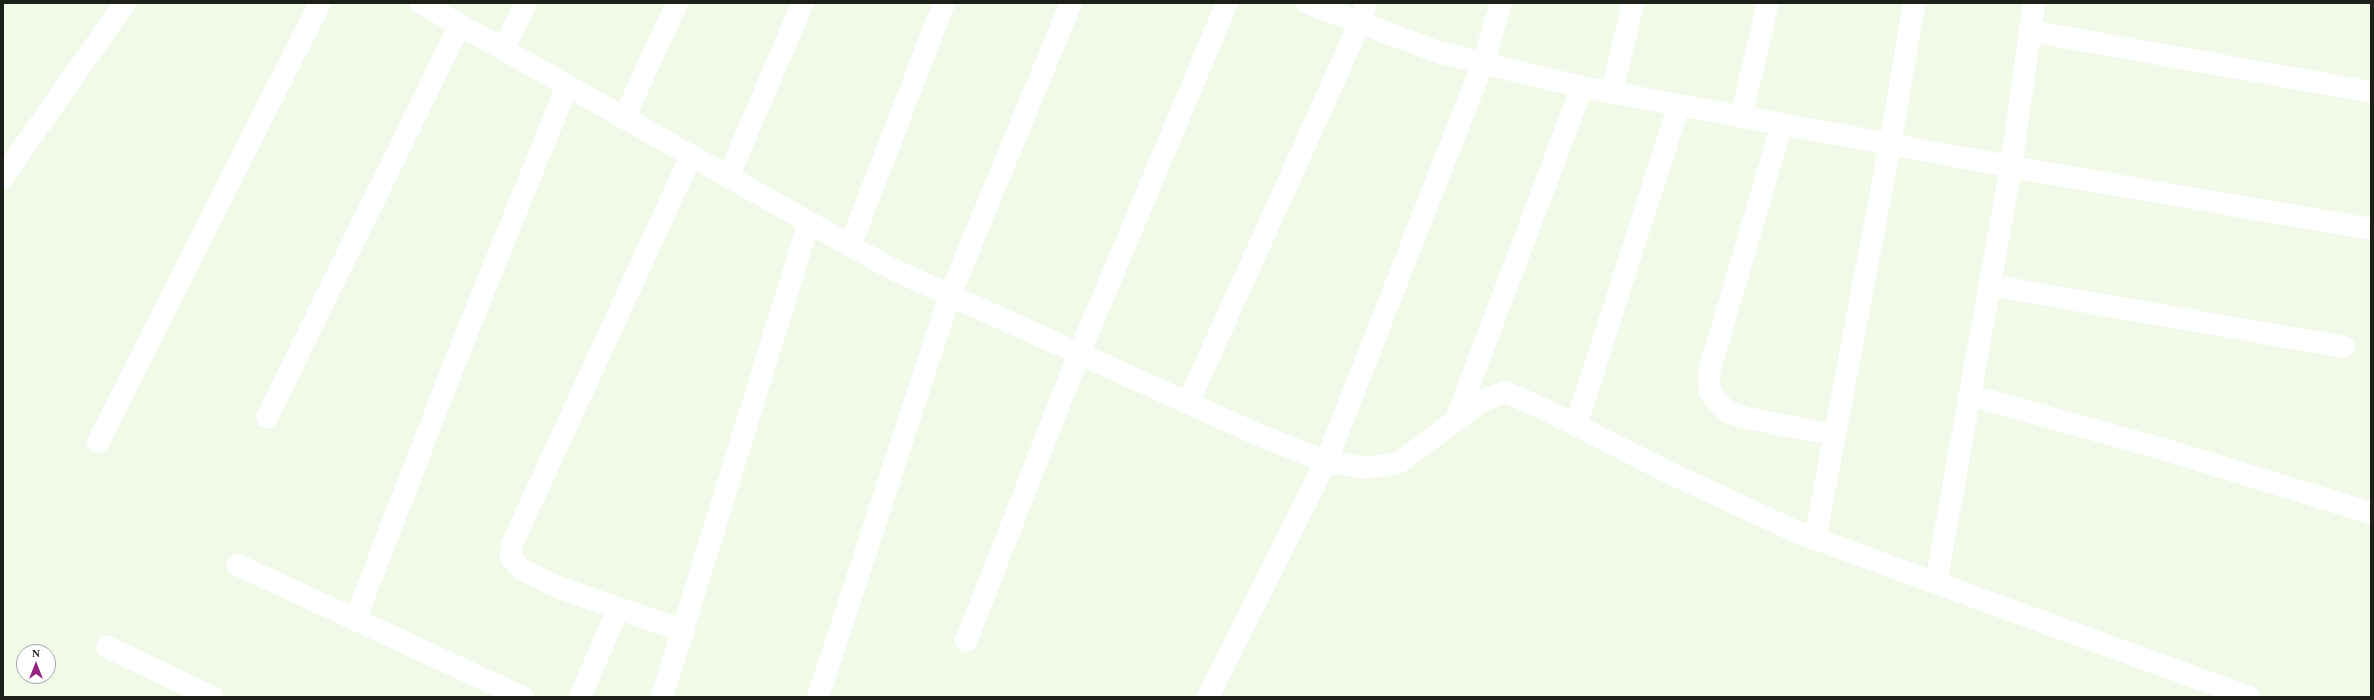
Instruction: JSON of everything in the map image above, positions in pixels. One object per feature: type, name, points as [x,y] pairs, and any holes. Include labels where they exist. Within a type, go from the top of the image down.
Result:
[{"type":"street","points":[[3,178],[125,3]]},
{"type":"street","points":[[98,442],[320,3]]},
{"type":"street","points":[[421,3],[890,268],[1188,403],[1326,462],[1367,468],[1400,462],[1482,401],[1505,392],[1576,425],[1670,473],[1815,539],[2249,697]]},
{"type":"street","points":[[503,49],[526,3]]},
{"type":"street","points":[[624,118],[677,3]]},
{"type":"street","points":[[728,177],[803,3]]},
{"type":"street","points":[[850,246],[944,3]]},
{"type":"street","points":[[818,697],[950,295],[1071,3]]},
{"type":"street","points":[[966,641],[1079,354],[1227,3]]},
{"type":"street","points":[[1307,3],[1363,13],[1441,53],[1582,87],[2010,167],[2371,229]]},
{"type":"street","points":[[1208,697],[1326,462],[1483,63],[1501,3]]},
{"type":"street","points":[[1612,93],[1633,3]]},
{"type":"street","points":[[1741,117],[1768,3]]},
{"type":"street","points":[[1815,539],[1890,144],[1914,3]]},
{"type":"street","points":[[1936,583],[2010,167],[2034,3]]},
{"type":"street","points":[[1188,403],[1363,13]]},
{"type":"street","points":[[267,417],[460,25]]},
{"type":"street","points":[[2030,31],[2371,92]]},
{"type":"street","points":[[355,620],[455,362],[567,86]]},
{"type":"street","points":[[1456,420],[1582,87]]},
{"type":"street","points":[[1576,425],[1679,105]]},
{"type":"street","points":[[1782,124],[1709,372],[1710,392],[1727,412],[1747,418],[1835,435]]},
{"type":"street","points":[[684,631],[557,587],[521,569],[511,557],[512,544],[691,156]]},
{"type":"street","points":[[662,697],[684,631],[809,222]]},
{"type":"street","points":[[1989,285],[2344,347]]},
{"type":"street","points":[[1970,395],[2166,450],[2371,513]]},
{"type":"street","points":[[238,565],[522,697]]},
{"type":"street","points":[[580,697],[618,609]]},
{"type":"street","points":[[107,647],[212,697]]}]
